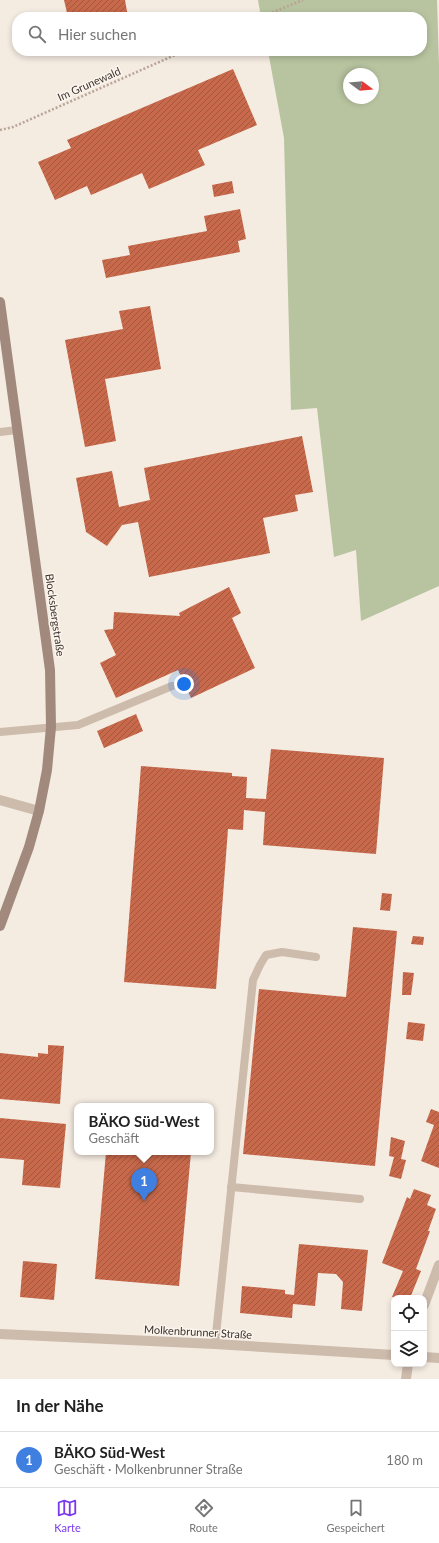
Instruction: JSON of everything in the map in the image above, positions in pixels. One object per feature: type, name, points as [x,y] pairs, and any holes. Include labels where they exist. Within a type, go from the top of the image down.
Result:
[{"type":"main road","name":"Blocksbergstraße","points":[[0,302],[50,670],[51,727],[47,770],[30,848],[0,926]]},
{"type":"street","points":[[0,800],[39,811]]},
{"type":"street","points":[[427,1297],[439,1265]]},
{"type":"street","name":"Molkenbrunner Straße","points":[[0,1334],[215,1344],[391,1355]]},
{"type":"street","points":[[427,1357],[439,1358]]},
{"type":"street","points":[[406,1379],[408,1367]]},
{"type":"lane","points":[[0,432],[17,430]]},
{"type":"lane","points":[[0,732],[78,725],[172,686]]},
{"type":"lane","points":[[215,1344],[254,980],[266,955],[282,952],[316,957]]},
{"type":"lane","points":[[231,1187],[360,1199]]},
{"type":"path","points":[[273,12],[303,0]]},
{"type":"path","name":"Im Grunewald","points":[[0,130],[12,127],[173,56]]},
{"type":"green space","points":[[258,0],[437,0],[439,66],[439,586],[361,621],[356,550],[334,557],[317,408],[291,410],[284,138],[269,56],[427,56],[427,12],[260,12]]},
{"type":"building","points":[[64,0],[125,0],[127,12],[67,12]]},
{"type":"building","points":[[233,69],[257,125],[198,150],[205,165],[149,189],[142,173],[91,195],[87,186],[55,200],[38,162],[71,148],[67,140]]},
{"type":"building","points":[[232,181],[234,193],[214,197],[212,185]]},
{"type":"building","points":[[240,209],[246,239],[238,241],[240,252],[106,278],[102,260],[130,255],[128,246],[207,231],[204,216]]},
{"type":"building","points":[[150,306],[161,369],[105,379],[116,441],[85,447],[65,340],[123,329],[119,311]]},
{"type":"building","points":[[302,436],[313,492],[295,495],[298,511],[263,518],[270,553],[149,577],[138,522],[122,525],[107,546],[86,532],[76,478],[112,471],[119,507],[150,500],[144,468]]},
{"type":"building","points":[[229,587],[241,613],[232,618],[255,668],[191,698],[178,670],[116,698],[100,663],[116,655],[104,630],[113,629],[114,612],[180,616],[179,613]]},
{"type":"building","points":[[136,714],[143,731],[104,748],[97,731]]},
{"type":"building","points":[[271,749],[384,758],[376,854],[263,845],[265,812],[244,810],[243,830],[228,829],[216,989],[124,982],[141,766],[232,773],[232,776],[247,777],[246,798],[266,799]]},
{"type":"building","points":[[382,893],[392,894],[390,911],[380,910]]},
{"type":"building","points":[[353,927],[397,931],[375,1166],[243,1154],[259,989],[346,997]]},
{"type":"building","points":[[413,936],[424,937],[423,945],[411,944]]},
{"type":"building","points":[[403,972],[414,973],[411,995],[402,995]]},
{"type":"building","points":[[408,1022],[425,1024],[423,1041],[406,1039]]},
{"type":"building","points":[[48,1045],[64,1046],[60,1104],[0,1099],[0,1053],[38,1057],[38,1053],[48,1054]]},
{"type":"building","points":[[431,1109],[439,1112],[439,1168],[421,1161],[434,1125],[426,1122]]},
{"type":"building","points":[[0,1118],[66,1124],[60,1188],[22,1185],[24,1160],[0,1158]]},
{"type":"building","points":[[391,1137],[405,1141],[401,1159],[406,1160],[401,1179],[389,1176],[394,1157],[389,1156]]},
{"type":"building","points":[[106,1155],[191,1155],[179,1286],[95,1279]]},
{"type":"building","points":[[414,1189],[431,1195],[427,1205],[436,1209],[428,1231],[430,1231],[416,1269],[421,1271],[411,1295],[393,1295],[403,1271],[382,1263],[407,1197],[410,1199]]},
{"type":"building","points":[[299,1244],[368,1250],[362,1311],[341,1309],[343,1282],[336,1274],[318,1273],[315,1306],[293,1304],[292,1318],[240,1313],[242,1286],[285,1290],[285,1294],[294,1295]]},
{"type":"building","points":[[23,1261],[57,1264],[54,1300],[20,1297]]},
{"type":"place","name":"BÄKO Süd-West","points":[[144,1201]]}]
